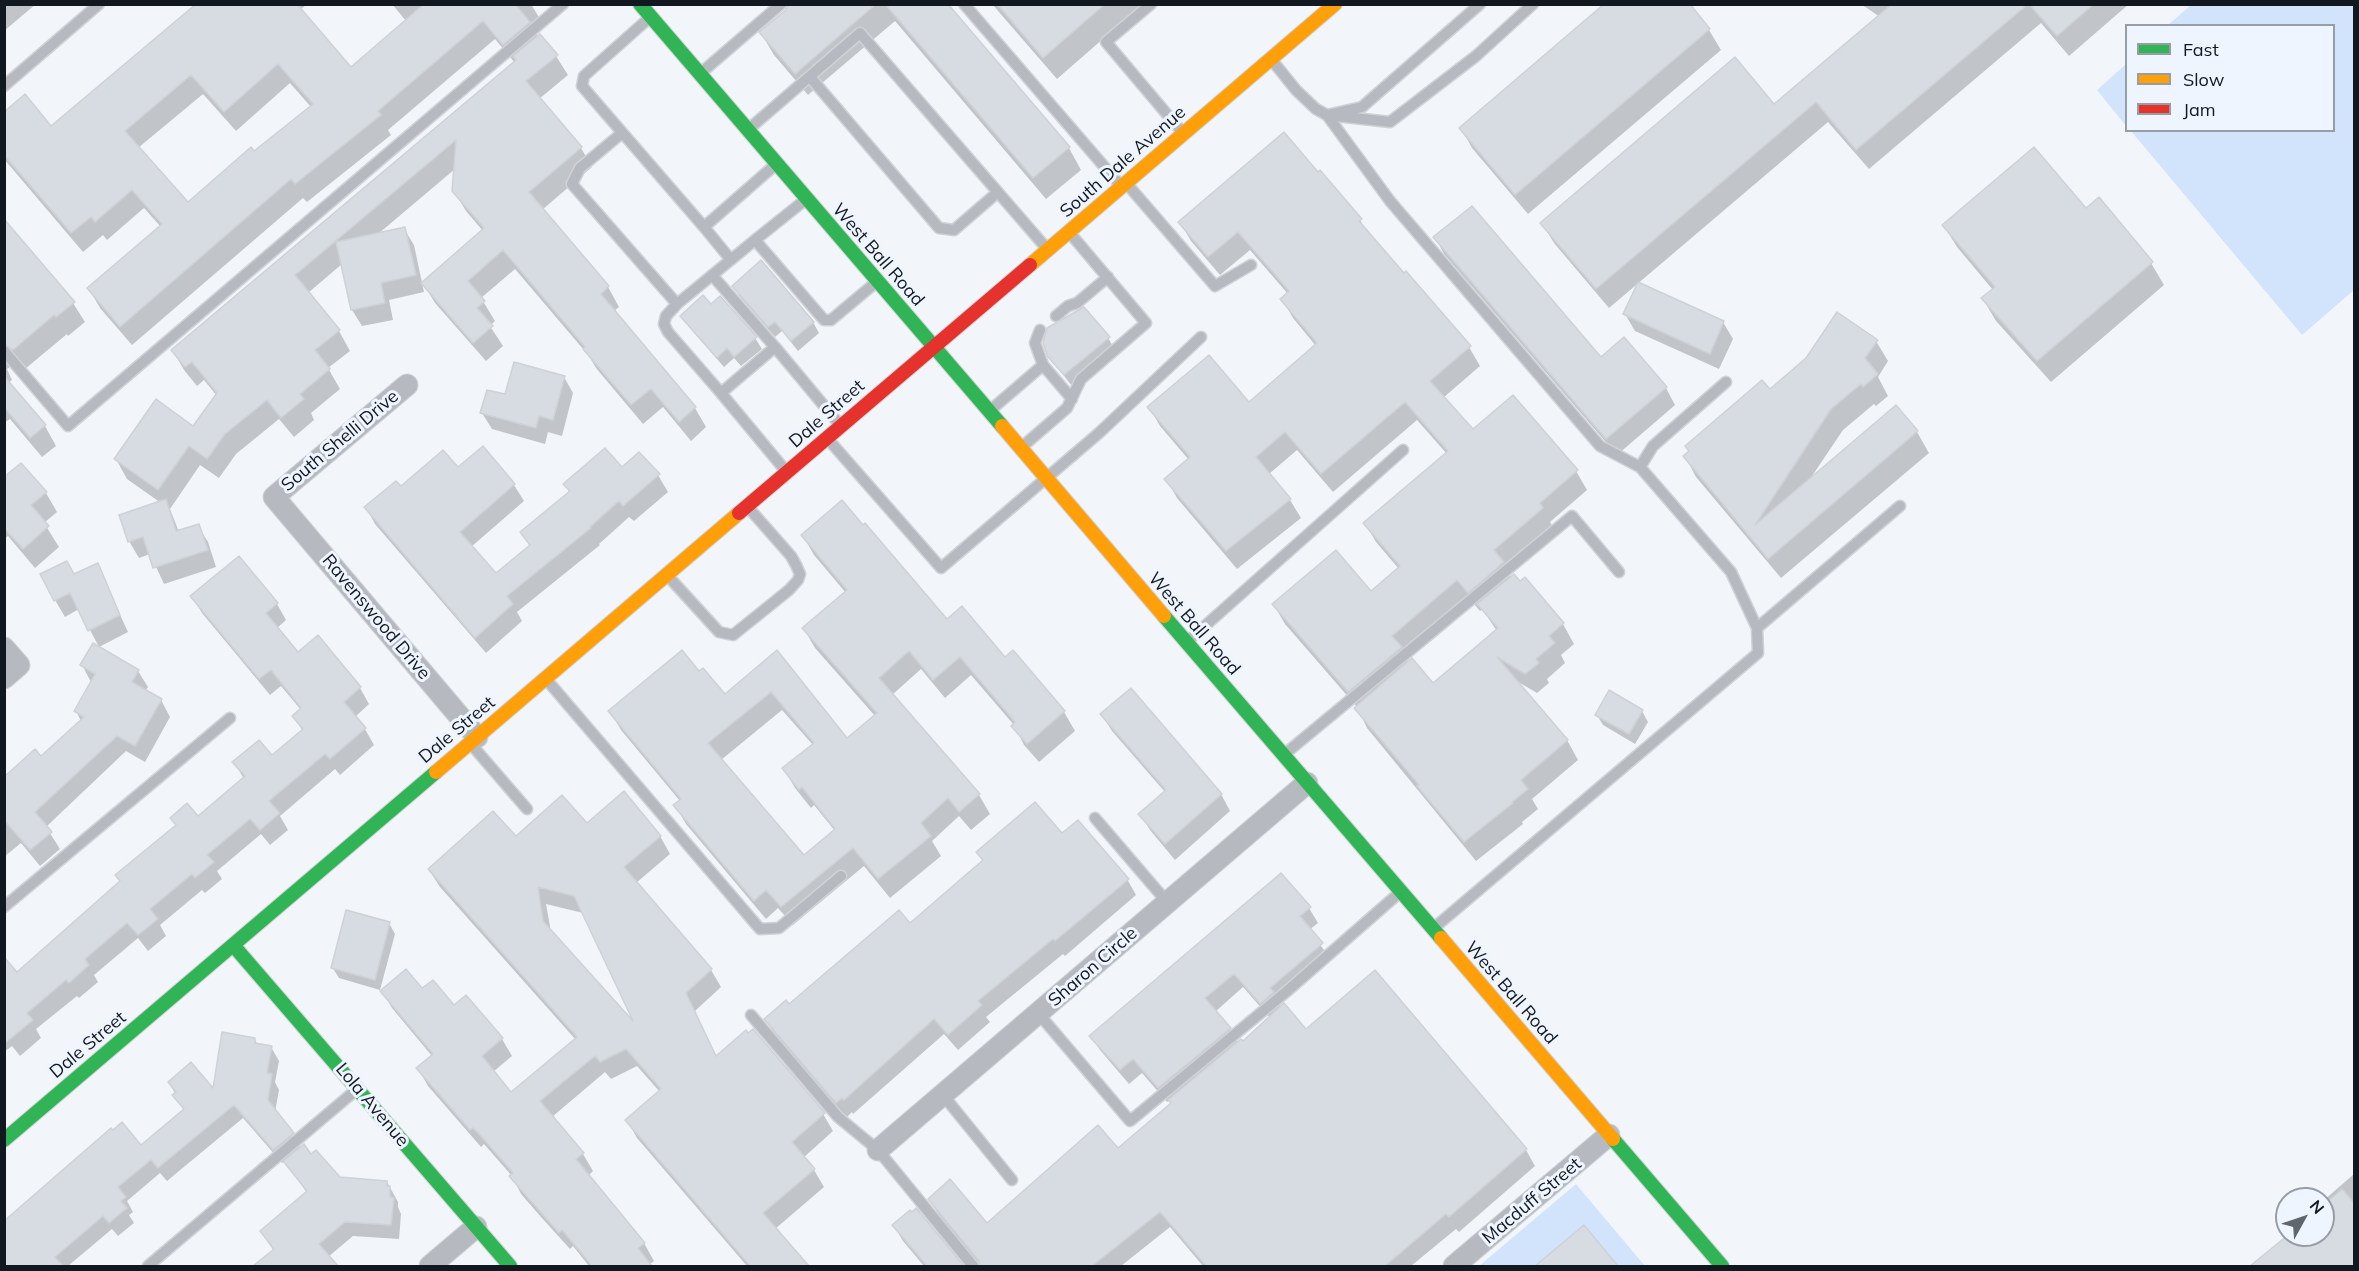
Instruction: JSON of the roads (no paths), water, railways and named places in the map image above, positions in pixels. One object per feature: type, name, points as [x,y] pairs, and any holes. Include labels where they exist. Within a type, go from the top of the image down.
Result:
[{"type":"street","name":"West Ball Road","points":[[640,4],[1722,1266]]},
{"type":"street","name":"South Dale Avenue","points":[[933,347],[1184,134],[1330,6]]},
{"type":"street","name":"Dale Street","points":[[4,1140],[933,347]]},
{"type":"street","name":"South Shelli Drive","points":[[274,497],[407,384]]},
{"type":"street","name":"Ravenswood Drive","points":[[274,497],[474,740]]},
{"type":"street","points":[[4,648],[12,672]]},
{"type":"street","name":"Sharon Circle","points":[[878,1150],[1307,783]]},
{"type":"street","name":"Lola Avenue","points":[[233,945],[510,1266]]},
{"type":"street","name":"Macduff Street","points":[[1454,1266],[1609,1135]]},
{"type":"street","points":[[430,1266],[476,1227]]},
{"type":"lane","points":[[4,86],[99,4]]},
{"type":"lane","points":[[4,351],[68,426],[562,4]]},
{"type":"lane","points":[[700,74],[781,4]]},
{"type":"lane","points":[[964,4],[1215,286],[1251,265]]},
{"type":"lane","points":[[1151,4],[1106,42],[1184,134]]},
{"type":"lane","points":[[1327,115],[1362,107],[1480,4]]},
{"type":"lane","points":[[1271,59],[1296,90],[1316,109],[1327,115],[1390,122],[1476,56],[1533,4]]},
{"type":"lane","points":[[650,17],[584,76],[581,81],[582,86],[731,260]]},
{"type":"lane","points":[[748,130],[860,33],[1048,250]]},
{"type":"lane","points":[[810,76],[939,228],[954,230],[998,192]]},
{"type":"lane","points":[[1327,115],[1390,201],[1600,446],[1640,466],[1731,572],[1757,628],[1758,653],[1433,930]]},
{"type":"lane","points":[[622,133],[580,168],[572,183],[677,304]]},
{"type":"lane","points":[[704,227],[776,164]]},
{"type":"lane","points":[[787,472],[668,332],[664,324],[666,316],[677,304],[806,200]]},
{"type":"lane","points":[[1020,448],[1067,408],[1081,379],[1146,323],[1069,232]]},
{"type":"lane","points":[[755,240],[824,320],[831,320],[877,282]]},
{"type":"lane","points":[[712,275],[841,426]]},
{"type":"lane","points":[[1056,316],[1068,306],[1077,303],[1108,277]]},
{"type":"lane","points":[[1040,330],[1035,344],[1042,365],[1072,399]]},
{"type":"lane","points":[[827,438],[941,568],[1099,433],[1201,338]]},
{"type":"lane","points":[[721,393],[775,347]]},
{"type":"lane","points":[[988,412],[1042,365]]},
{"type":"lane","points":[[1640,466],[1653,446],[1726,382]]},
{"type":"lane","points":[[1186,642],[1403,450]]},
{"type":"lane","points":[[667,575],[719,632],[733,635],[789,590],[800,574],[796,565],[747,506]]},
{"type":"lane","points":[[1757,628],[1900,506]]},
{"type":"lane","points":[[1283,755],[1572,516],[1619,572]]},
{"type":"lane","points":[[546,678],[760,929],[779,928],[841,876]]},
{"type":"lane","points":[[4,907],[230,718]]},
{"type":"lane","points":[[474,740],[527,809]]},
{"type":"lane","points":[[1095,818],[1167,902]]},
{"type":"lane","points":[[1038,1013],[1130,1121],[1286,992],[1400,891]]},
{"type":"lane","points":[[751,1015],[838,1117],[878,1150],[973,1266]]},
{"type":"lane","points":[[148,1266],[358,1088]]},
{"type":"lane","points":[[943,1095],[1012,1180]]}]
